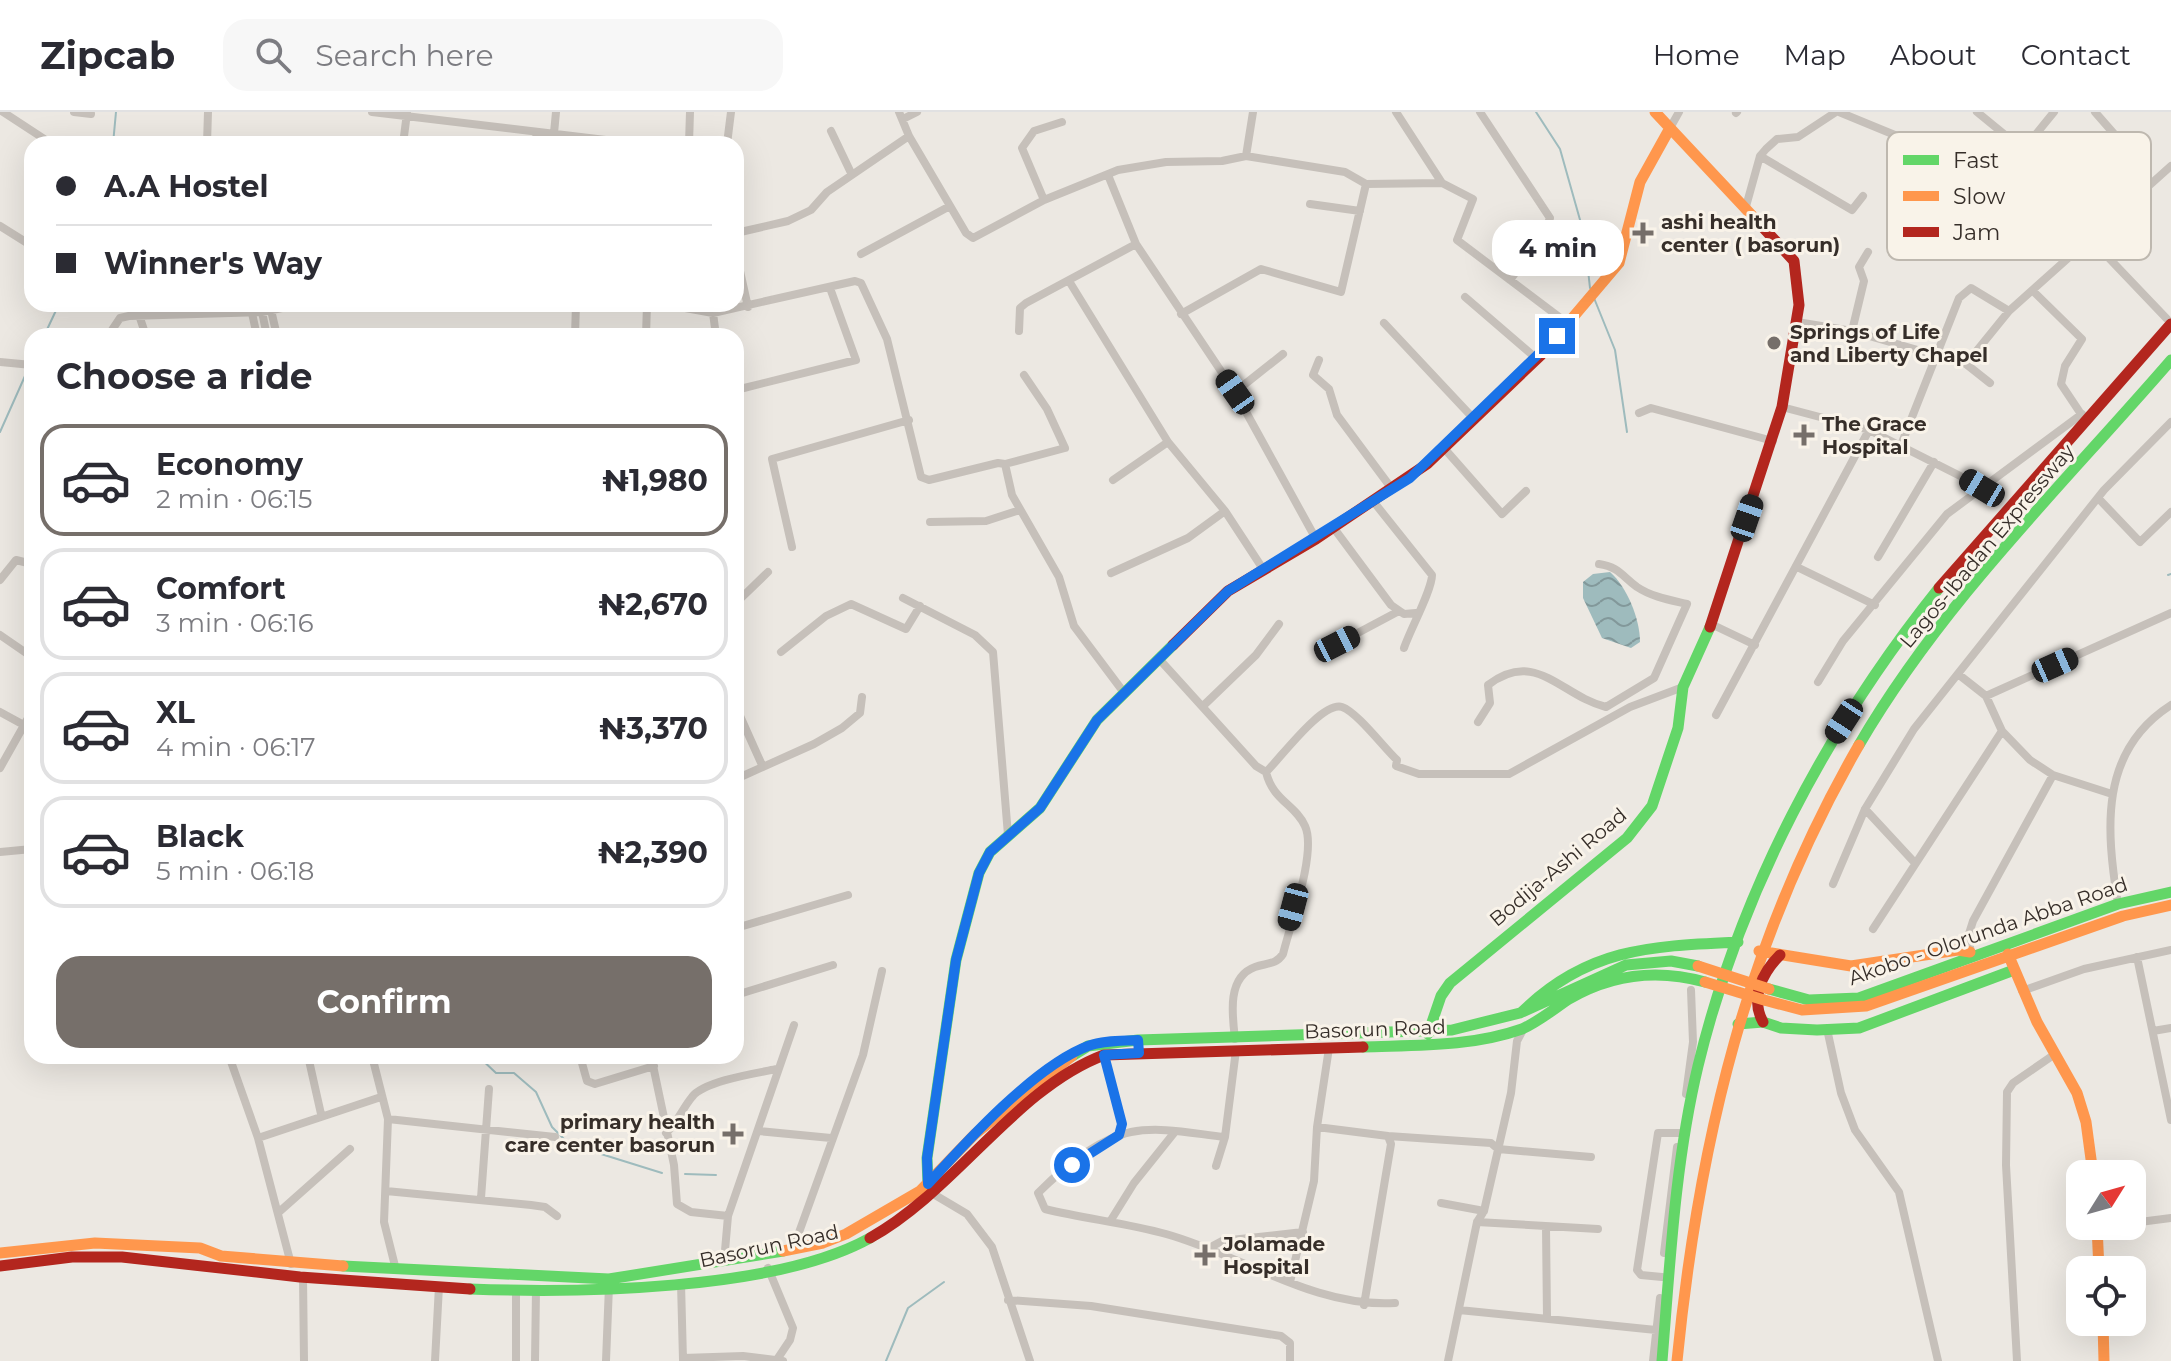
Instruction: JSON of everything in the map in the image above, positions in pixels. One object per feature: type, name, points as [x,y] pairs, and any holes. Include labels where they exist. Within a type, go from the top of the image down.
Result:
[{"type":"main road","name":"Bodija-Ashi Road","points":[[1428,1034],[1441,996],[1459,974],[1627,838],[1652,806],[1671,755],[1683,687],[1711,624],[1782,407],[1800,292],[1794,261],[1786,248],[1745,210],[1655,112]]},
{"type":"main road","points":[[928,1184],[926,1166],[937,1074],[956,960],[979,873],[990,852],[1040,808],[1097,720],[1228,591],[1392,489],[1443,447],[1537,359],[1592,297],[1626,247],[1640,182],[1670,128]]},
{"type":"main road","name":"Lagos-Ibadan Expressway","points":[[1662,1361],[1689,1119],[1705,1045],[1738,942],[1765,873],[1817,766],[1878,668],[1975,545],[2170,319]]},
{"type":"main road","name":"Lagos-Ibadan Expressway","points":[[1677,1361],[1680,1316],[1708,1143],[1759,951],[1799,856],[1844,765],[1896,684],[1956,604],[2168,368]]},
{"type":"main road","name":"Akobo - Olorunda Abba Road","points":[[1766,994],[1809,1000],[1859,998],[2118,904],[2171,892]]},
{"type":"main road","name":"Akobo - Olorunda Abba Road","points":[[1766,994],[1802,1010],[1866,1006],[2008,954],[2123,916],[2171,905]]},
{"type":"main road","points":[[1522,1012],[1540,991],[1567,973],[1617,952],[1636,948],[1738,942]]},
{"type":"main road","points":[[1759,951],[1851,966],[1958,950],[1976,953]]},
{"type":"main road","points":[[2008,954],[2022,991],[2082,1107],[2091,1160]]},
{"type":"main road","points":[[1763,1022],[1756,1008],[1762,977],[1780,955]]},
{"type":"main road","name":"Basorun Road","points":[[0,1253],[95,1243],[200,1248],[221,1256],[291,1264],[609,1285],[835,1239],[908,1200],[928,1184],[975,1134],[1055,1067],[1088,1046],[1235,1044],[1458,1031],[1522,1012],[1590,976],[1651,959],[1698,966],[1766,994]]},
{"type":"main road","points":[[1738,1024],[1763,1022],[1781,1028],[1859,1028],[2014,970]]},
{"type":"main road","name":"Basorun Road","points":[[1235,1044],[1329,1048],[1444,1046],[1524,1028],[1573,997],[1627,975],[1677,974],[1766,994]]},
{"type":"main road","name":"Basorun Road","points":[[0,1266],[96,1256],[149,1258],[303,1277],[536,1290],[681,1283],[768,1267],[840,1252],[914,1211],[935,1195],[1020,1111],[1084,1063],[1139,1046]]},
{"type":"main road","points":[[2103,1336],[2104,1361]]},
{"type":"street","points":[[3,112],[40,136]]},
{"type":"street","points":[[74,112],[91,114]]},
{"type":"street","points":[[207,136],[208,112]]},
{"type":"street","points":[[372,112],[577,136]]},
{"type":"street","points":[[481,123],[483,112]]},
{"type":"street","points":[[554,133],[556,112]]},
{"type":"street","points":[[689,136],[690,112]]},
{"type":"street","points":[[728,136],[731,112]]},
{"type":"street","points":[[917,112],[901,116],[909,136],[966,233],[977,239],[1044,200],[1108,175],[1150,163],[1222,161],[1246,156],[1345,172],[1366,184],[1442,183],[1468,194],[1474,202],[1457,240],[1567,323]]},
{"type":"street","points":[[1246,156],[1253,112]]},
{"type":"street","points":[[1396,112],[1442,183]]},
{"type":"street","points":[[1480,112],[1550,215],[1544,234],[1510,280]]},
{"type":"street","points":[[1670,128],[1679,112]]},
{"type":"street","points":[[1745,210],[1760,156],[1777,139],[1798,137],[1838,112],[1887,132]]},
{"type":"street","points":[[1977,112],[2001,132]]},
{"type":"street","points":[[2038,132],[2054,112]]},
{"type":"street","points":[[2095,112],[2112,132]]},
{"type":"street","points":[[404,136],[407,114]]},
{"type":"street","points":[[1044,200],[1022,148],[1034,131],[1062,122]]},
{"type":"street","points":[[831,131],[852,175]]},
{"type":"street","points":[[536,136],[537,132]]},
{"type":"street","points":[[744,231],[788,221],[811,210],[852,175],[909,136]]},
{"type":"street","points":[[1760,156],[1852,210],[1863,196]]},
{"type":"street","points":[[2151,184],[2171,166]]},
{"type":"street","points":[[1108,175],[1136,244],[1235,392],[1316,539]]},
{"type":"street","points":[[1181,314],[1261,269],[1341,292],[1366,184]]},
{"type":"street","points":[[1310,204],[1360,211]]},
{"type":"street","points":[[861,254],[950,206]]},
{"type":"street","points":[[0,226],[24,241]]},
{"type":"street","points":[[1019,331],[1020,308],[1136,244]]},
{"type":"street","points":[[1852,331],[1864,281],[1859,267],[1868,252]]},
{"type":"street","points":[[1966,364],[2009,311],[2067,260]]},
{"type":"street","points":[[1818,682],[1843,641],[1947,514],[2081,414],[2170,319],[2111,260]]},
{"type":"street","points":[[744,308],[855,281],[866,288],[887,339],[909,420],[918,471],[924,479],[1005,464],[1065,448],[1050,414],[1024,375]]},
{"type":"street","points":[[1069,281],[1168,442],[1225,511],[1263,569]]},
{"type":"street","points":[[744,388],[856,360],[830,288]]},
{"type":"street","points":[[744,289],[748,307]]},
{"type":"street","points":[[1901,445],[1935,356],[1965,290],[1979,291],[2009,311]]},
{"type":"street","points":[[2033,291],[2082,339],[2065,366],[2061,384],[2081,414]]},
{"type":"street","points":[[1465,297],[1537,359]]},
{"type":"street","points":[[113,328],[120,318],[187,312]]},
{"type":"street","points":[[707,312],[719,312]]},
{"type":"street","points":[[713,313],[715,328]]},
{"type":"street","points":[[139,315],[143,328]]},
{"type":"street","points":[[1797,322],[1852,331],[1966,364],[1990,383]]},
{"type":"street","points":[[1384,323],[1474,419]]},
{"type":"street","points":[[1235,392],[1283,354]]},
{"type":"street","points":[[1319,360],[1313,375],[1329,389],[1337,415],[1392,489]]},
{"type":"street","points":[[0,362],[24,364]]},
{"type":"street","points":[[1782,407],[1869,430],[1984,488]]},
{"type":"street","points":[[1639,413],[1651,408],[1773,442]]},
{"type":"street","points":[[792,547],[773,467],[775,456],[909,420]]},
{"type":"street","points":[[1833,884],[1865,809],[1914,729],[2036,572],[2171,422]]},
{"type":"street","points":[[1716,715],[1869,430]]},
{"type":"street","points":[[1113,480],[1168,442]]},
{"type":"street","points":[[1443,447],[1502,514],[1526,491]]},
{"type":"street","points":[[1878,557],[1934,462]]},
{"type":"street","points":[[1005,464],[1009,486],[1020,510],[1059,577],[1074,626],[1125,694]]},
{"type":"street","points":[[2099,499],[2140,542],[2171,512]]},
{"type":"street","points":[[1373,501],[1432,575],[1429,591],[1416,613],[1404,648]]},
{"type":"street","points":[[930,522],[986,521],[1020,510]]},
{"type":"street","points":[[1111,573],[1188,538],[1225,511]]},
{"type":"street","points":[[1333,527],[1399,611]]},
{"type":"street","points":[[0,580],[16,560],[24,562]]},
{"type":"street","points":[[1478,722],[1490,703],[1488,685],[1504,673],[1542,674],[1589,703],[1606,707],[1654,678],[1687,604],[1661,598],[1638,587],[1617,567],[1599,564]]},
{"type":"street","points":[[1797,567],[1875,605]]},
{"type":"street","points":[[744,595],[768,572]]},
{"type":"street","points":[[903,598],[975,635],[993,652],[1008,835]]},
{"type":"street","points":[[781,652],[830,614],[851,604],[906,629],[920,606]]},
{"type":"street","points":[[1337,644],[1399,611],[1416,613]]},
{"type":"street","points":[[1986,696],[2171,613]]},
{"type":"street","points":[[1203,706],[1256,655],[1279,624]]},
{"type":"street","points":[[1711,624],[1755,645]]},
{"type":"street","points":[[0,635],[24,652]]},
{"type":"street","points":[[1160,660],[1256,766],[1266,772],[1278,799],[1296,813],[1305,826],[1309,855],[1283,954],[1276,962],[1241,974],[1235,983],[1235,1044],[1225,1137],[1216,1166]]},
{"type":"street","points":[[1958,674],[1986,696],[2002,731],[2023,754],[2053,775],[2112,794]]},
{"type":"street","points":[[1266,772],[1320,714],[1337,706],[1343,707],[1369,731],[1397,760],[1396,766],[1419,774],[1500,775],[1517,772],[1630,707],[1683,687]]},
{"type":"street","points":[[744,775],[842,728],[860,713],[862,697]]},
{"type":"street","points":[[2118,904],[2108,836],[2112,794],[2137,731],[2171,705]]},
{"type":"street","points":[[0,712],[22,724]]},
{"type":"street","points":[[0,768],[24,721]]},
{"type":"street","points":[[744,725],[762,765]]},
{"type":"street","points":[[1873,929],[2002,731]]},
{"type":"street","points":[[1976,953],[1968,937],[1973,921],[2053,775]]},
{"type":"street","points":[[1865,809],[1915,863]]},
{"type":"street","points":[[0,852],[24,850]]},
{"type":"street","points":[[744,926],[848,895]]},
{"type":"street","points":[[2022,991],[2076,971],[2171,950]]},
{"type":"street","points":[[2137,957],[2171,1120]]},
{"type":"street","points":[[744,993],[833,965]]},
{"type":"street","points":[[793,1249],[863,1055],[882,971]]},
{"type":"street","points":[[1653,1361],[1670,1188],[1691,1064],[1691,990]]},
{"type":"street","points":[[724,1262],[728,1216],[794,1025]]},
{"type":"street","points":[[1448,1361],[1477,1222],[1484,1211],[1511,1093],[1517,1041],[1524,1028]]},
{"type":"street","points":[[2153,1031],[2171,1028]]},
{"type":"street","points":[[1827,1029],[1841,1093],[1855,1130],[1899,1192],[1938,1361]]},
{"type":"street","points":[[1290,1282],[1314,1181],[1317,1127],[1329,1048]]},
{"type":"street","points":[[2017,1361],[2007,1194],[2007,1092],[2013,1083],[2055,1054]]},
{"type":"street","points":[[1104,1055],[1122,1124],[1119,1135]]},
{"type":"street","points":[[232,1064],[258,1138],[291,1264]]},
{"type":"street","points":[[310,1064],[321,1114]]},
{"type":"street","points":[[374,1064],[388,1119],[384,1222],[396,1270]]},
{"type":"street","points":[[582,1064],[587,1081],[595,1084],[654,1066],[680,1207],[728,1216]]},
{"type":"street","points":[[666,1133],[680,1120],[693,1095],[704,1088],[777,1069]]},
{"type":"street","points":[[481,1198],[489,1089]]},
{"type":"street","points":[[258,1138],[321,1114],[381,1097]]},
{"type":"street","points":[[388,1119],[555,1137]]},
{"type":"street","points":[[1317,1127],[1388,1136],[1491,1143],[1498,1149],[1591,1157]]},
{"type":"street","points":[[1225,1137],[1147,1130],[1119,1135],[1072,1165],[1038,1193],[1045,1209],[1111,1220],[1207,1249],[1290,1282],[1364,1305],[1395,1303]]},
{"type":"street","points":[[758,1131],[831,1138]]},
{"type":"street","points":[[1111,1220],[1134,1183],[1174,1133]]},
{"type":"street","points":[[1662,1277],[1641,1275],[1637,1270],[1658,1133],[1679,1133]]},
{"type":"street","points":[[1364,1305],[1387,1173],[1391,1144],[1388,1136]]},
{"type":"street","points":[[279,1212],[350,1149]]},
{"type":"street","points":[[386,1191],[481,1198],[545,1207],[557,1216]]},
{"type":"street","points":[[935,1195],[967,1214],[985,1236],[1030,1361]]},
{"type":"street","points":[[1441,1203],[1484,1211]]},
{"type":"street","points":[[2146,1221],[2171,1218]]},
{"type":"street","points":[[1477,1222],[1598,1229]]},
{"type":"street","points":[[1546,1227],[1547,1318]]},
{"type":"street","points":[[1207,1249],[1222,1241],[1261,1240],[1303,1232]]},
{"type":"street","points":[[681,1283],[683,1359],[781,1360],[793,1328],[768,1267]]},
{"type":"street","points":[[303,1277],[304,1361]]},
{"type":"street","points":[[435,1361],[439,1285]]},
{"type":"street","points":[[606,1361],[609,1285]]},
{"type":"street","points":[[516,1289],[516,1361]]},
{"type":"street","points":[[535,1361],[536,1290]]},
{"type":"street","points":[[1008,1300],[1091,1306],[1281,1336],[1290,1343],[1290,1361]]},
{"type":"street","points":[[1459,1310],[1656,1330]]},
{"type":"water","points":[[1610,572],[1627,595],[1638,623],[1640,642],[1631,648],[1602,638],[1583,598],[1583,582],[1593,574]]},
{"type":"waterway","points":[[114,136],[116,112]]},
{"type":"waterway","points":[[1536,112],[1560,149],[1584,234],[1590,288]]},
{"type":"waterway","points":[[1594,298],[1615,350],[1627,432]]},
{"type":"waterway","points":[[48,328],[55,312]]},
{"type":"waterway","points":[[0,432],[24,378]]},
{"type":"waterway","points":[[486,1064],[496,1073],[514,1073],[536,1092],[552,1127],[569,1144],[662,1173]]},
{"type":"waterway","points":[[685,1174],[716,1175]]},
{"type":"waterway","points":[[886,1361],[908,1308],[944,1282]]},
{"type":"traffic: fast","points":[[1859,745],[1892,692],[1966,593],[2171,360]]},
{"type":"traffic: fast","points":[[1662,1361],[1674,1213],[1690,1102],[1716,1001],[1738,938],[1763,875],[1825,755],[1860,697],[1939,588]]},
{"type":"traffic: fast","points":[[1428,1034],[1441,996],[1450,983],[1627,838],[1652,806],[1678,728],[1683,687],[1710,627]]},
{"type":"traffic: fast","points":[[928,1184],[927,1158],[956,960],[979,873],[990,852],[1040,808],[1097,720],[1173,645]]},
{"type":"traffic: fast","points":[[1769,989],[1809,1000],[1859,998],[2118,904],[2171,892]]},
{"type":"traffic: fast","points":[[1522,1012],[1571,975],[1622,954],[1738,942]]},
{"type":"traffic: fast","points":[[1072,1056],[1088,1046],[1138,1040],[1452,1030],[1520,1013],[1626,965],[1671,961],[1698,966]]},
{"type":"traffic: fast","points":[[1738,1024],[1763,1022],[1781,1028],[1817,1030],[1859,1028],[2014,970]]},
{"type":"traffic: fast","points":[[1363,1047],[1444,1044],[1503,1035],[1528,1026],[1585,991],[1619,979],[1653,975],[1705,982]]},
{"type":"traffic: fast","points":[[470,1289],[619,1289],[730,1278],[783,1269],[830,1256],[870,1238]]},
{"type":"traffic: fast","points":[[343,1266],[609,1279],[783,1251]]},
{"type":"traffic: slow","points":[[1655,112],[1759,223]]},
{"type":"traffic: slow","points":[[1541,355],[1619,263],[1640,182],[1670,128]]},
{"type":"traffic: slow","points":[[1677,1361],[1699,1199],[1734,1043],[1786,892],[1820,818],[1859,745]]},
{"type":"traffic: slow","points":[[1764,1000],[1802,1010],[1866,1006],[2123,916],[2171,905]]},
{"type":"traffic: slow","points":[[1759,951],[1851,966],[1958,950],[1970,952]]},
{"type":"traffic: slow","points":[[2008,954],[2037,1022],[2077,1093],[2086,1122],[2091,1160]]},
{"type":"traffic: slow","points":[[1698,966],[1769,989]]},
{"type":"traffic: slow","points":[[1705,982],[1764,1000]]},
{"type":"traffic: slow","points":[[783,1251],[823,1243],[846,1234],[920,1191],[975,1134],[1072,1056]]},
{"type":"traffic: slow","points":[[2098,1240],[2098,1256]]},
{"type":"traffic: slow","points":[[0,1253],[95,1243],[200,1248],[221,1256],[343,1266]]},
{"type":"traffic: slow","points":[[2103,1336],[2104,1361]]},
{"type":"traffic: jam","points":[[1710,627],[1782,407],[1799,305],[1794,261],[1759,223]]},
{"type":"traffic: jam","points":[[1939,588],[2171,324]]},
{"type":"traffic: jam","points":[[1173,645],[1228,591],[1316,539],[1427,464],[1541,355]]},
{"type":"traffic: jam","points":[[1763,1022],[1758,1004],[1760,986],[1780,955]]},
{"type":"traffic: jam","points":[[870,1238],[930,1194],[1042,1091],[1072,1070],[1104,1055],[1363,1047]]},
{"type":"traffic: jam","points":[[0,1266],[72,1257],[122,1257],[300,1277],[470,1289]]},
{"type":"place","name":"ashi health center ( basorun)","points":[[1643,233]]},
{"type":"place","name":"Springs of Life and Liberty Chapel","points":[[1774,343]]},
{"type":"place","name":"The Grace Hospital","points":[[1804,435]]},
{"type":"place","name":"primary health care center basorun","points":[[733,1134]]},
{"type":"place","name":"Jolamade Hospital","points":[[1205,1255]]},
{"type":"route","points":[[1072,1165],[1119,1135],[1122,1124],[1104,1055],[1139,1053],[1138,1040],[1104,1042],[1078,1051],[1012,1100],[928,1184],[926,1166],[950,993],[970,902],[986,858],[995,846],[1040,808],[1097,720],[1193,630],[1228,591],[1410,478],[1537,359],[1557,336]]}]
